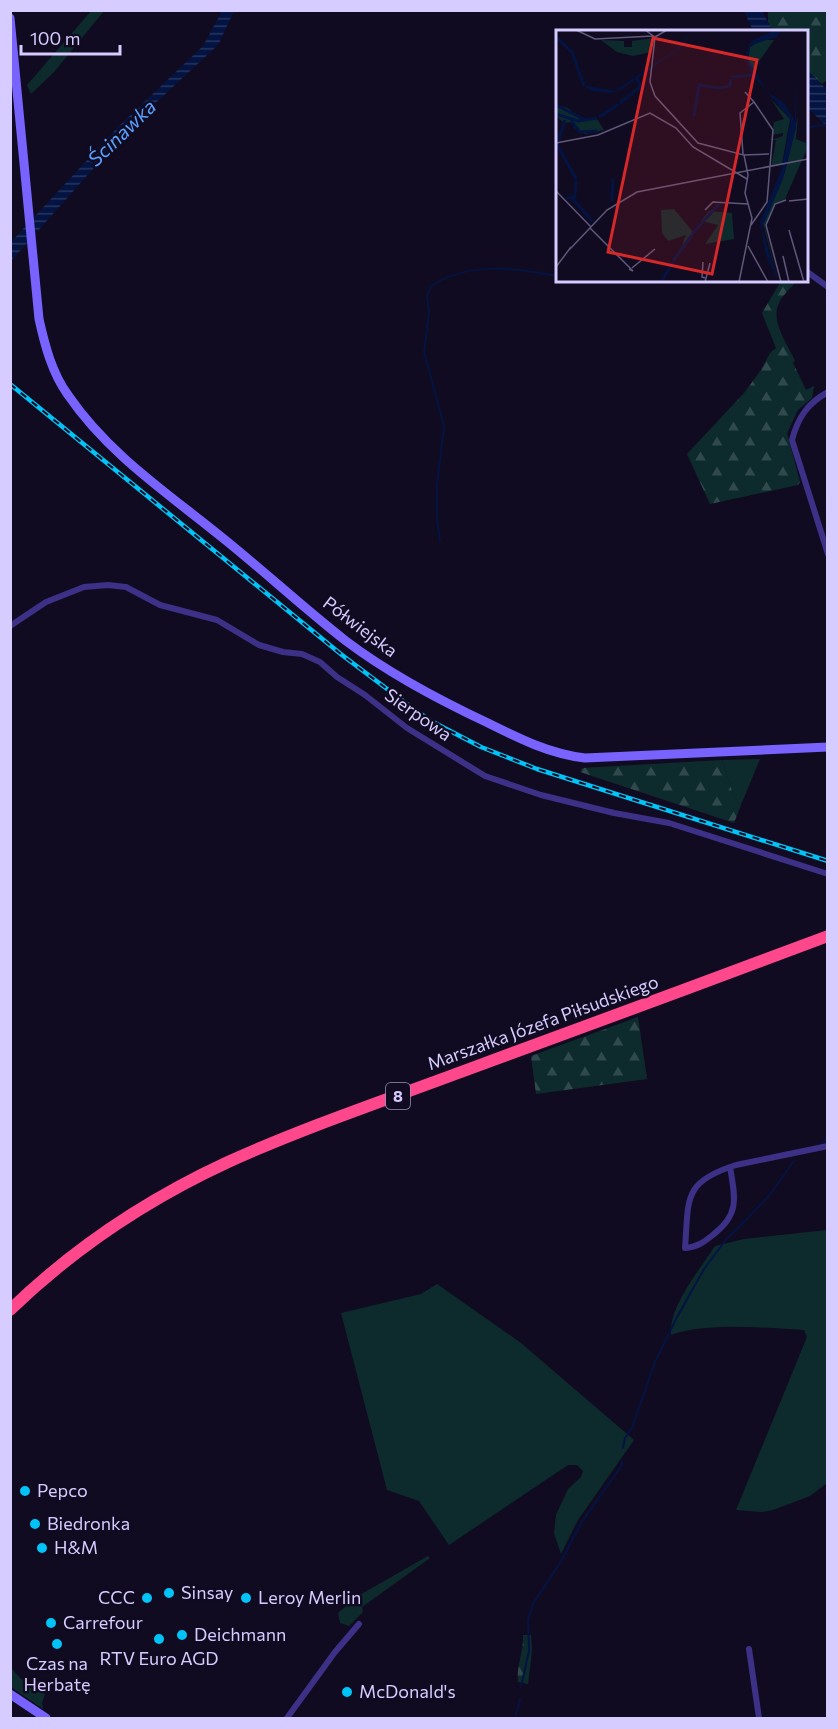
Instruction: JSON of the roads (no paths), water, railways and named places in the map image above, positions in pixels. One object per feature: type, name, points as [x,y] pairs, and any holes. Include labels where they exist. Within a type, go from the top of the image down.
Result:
[{"type":"highway","name":"Marszałka Józefa Piłsudskiego","points":[[10,1310],[61,1265],[105,1232],[151,1202],[228,1162],[347,1114],[822,938]]},
{"type":"street","name":"Półwiejska","points":[[10,18],[39,320],[45,346],[66,394],[110,447],[347,641],[384,667],[472,716],[519,739],[563,756],[585,758],[828,747]]},
{"type":"street","points":[[808,273],[828,287]]},
{"type":"street","points":[[828,392],[807,407],[795,428],[792,440],[828,554]]},
{"type":"street","name":"Sierpowa","points":[[10,627],[46,602],[84,587],[108,585],[126,587],[160,605],[217,620],[259,645],[282,652],[302,654],[320,662],[407,728],[485,776],[541,795],[614,813],[669,823],[828,874]]},
{"type":"street","points":[[730,1167],[734,1191],[733,1214],[723,1227],[697,1247],[685,1248],[687,1210],[692,1191],[708,1175],[730,1167],[828,1146]]},
{"type":"street","points":[[287,1719],[335,1652],[359,1624]]},
{"type":"street","points":[[749,1649],[759,1719]]},
{"type":"street","points":[[10,1694],[46,1719]]},
{"type":"water","name":"Ścinawka","points":[[222,11],[234,11],[218,45],[134,123],[11,261],[10,243],[118,127],[203,46]]},
{"type":"water","points":[[744,11],[762,11],[772,30],[753,30]]},
{"type":"water","points":[[808,71],[827,90],[827,127],[808,108]]},
{"type":"waterway","points":[[808,128],[828,124]]},
{"type":"waterway","points":[[440,541],[437,519],[437,485],[444,426],[424,352],[429,313],[427,296],[431,286],[446,278],[477,270],[509,269],[556,276]]},
{"type":"waterway","points":[[821,1144],[828,1138]]},
{"type":"waterway","points":[[623,1448],[655,1362],[704,1269],[725,1241],[768,1197],[794,1161]]},
{"type":"waterway","points":[[521,1687],[529,1651],[528,1619],[534,1602],[560,1563],[581,1523],[622,1462]]},
{"type":"waterway","points":[[515,1718],[520,1699]]},
{"type":"railway","points":[[10,384],[342,655],[431,721],[481,747],[537,769],[828,861]]},
{"type":"place","name":"Pepco","points":[[25,1491]]},
{"type":"place","name":"Biedronka","points":[[35,1524]]},
{"type":"place","name":"H&M","points":[[42,1548]]},
{"type":"place","name":"Sinsay","points":[[169,1593]]},
{"type":"place","name":"CCC","points":[[147,1598]]},
{"type":"place","name":"Leroy Merlin","points":[[246,1598]]},
{"type":"place","name":"Carrefour","points":[[51,1623]]},
{"type":"place","name":"Deichmann","points":[[182,1635]]},
{"type":"place","name":"RTV Euro AGD","points":[[159,1639]]},
{"type":"place","name":"Czas na Herbatę","points":[[57,1644]]},
{"type":"place","name":"McDonald's","points":[[347,1692]]}]
